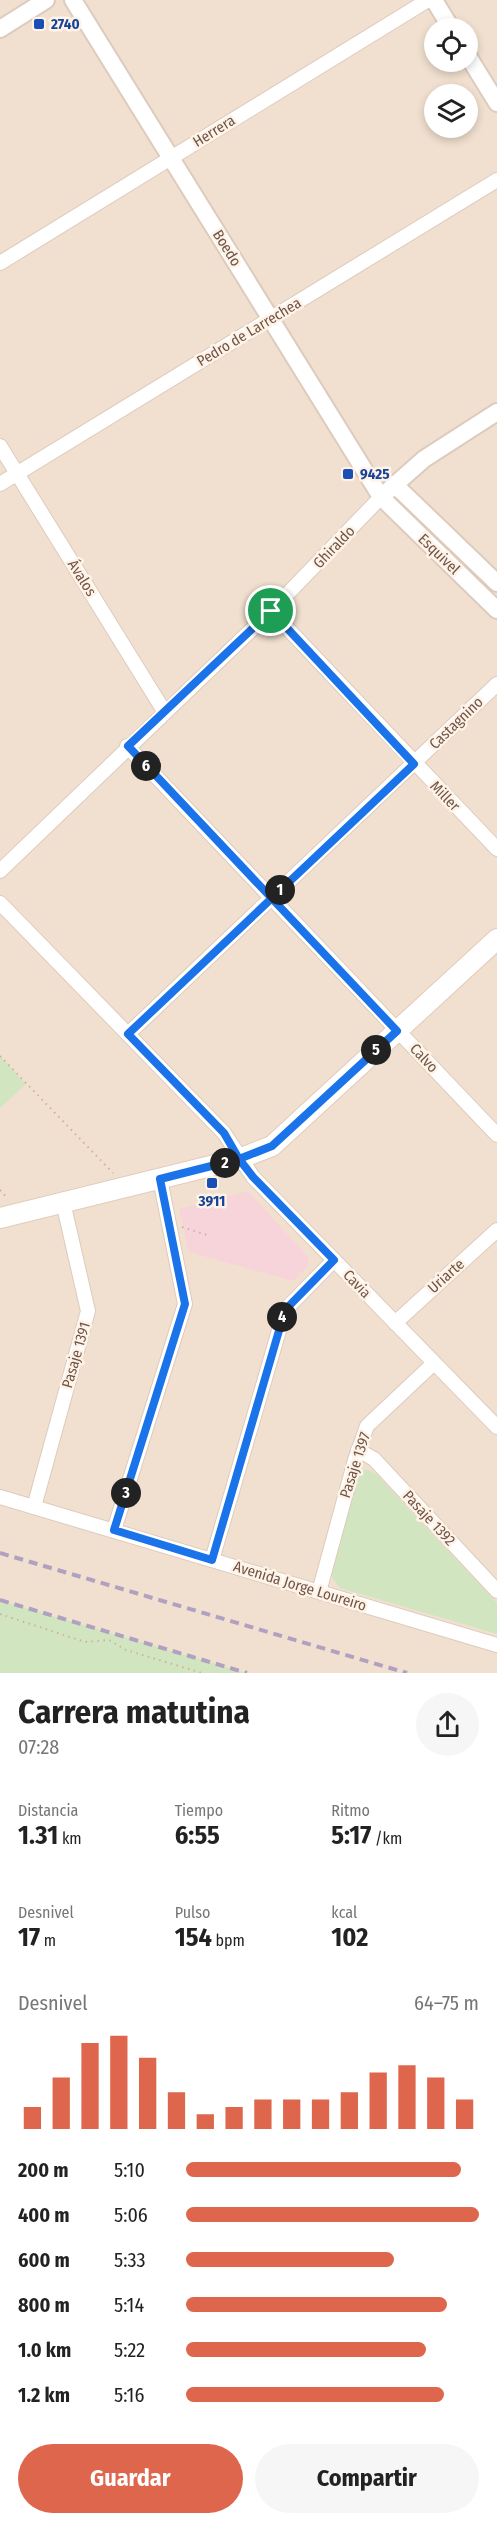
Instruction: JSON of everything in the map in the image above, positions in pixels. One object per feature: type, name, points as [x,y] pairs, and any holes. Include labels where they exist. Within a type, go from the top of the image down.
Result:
[{"type":"main road","points":[[0,1218],[239,1159],[272,1146],[497,939]]},
{"type":"street","points":[[0,29],[46,0]]},
{"type":"street","name":"Boedo","points":[[73,0],[381,497]]},
{"type":"street","name":"Herrera","points":[[0,263],[428,0]]},
{"type":"street","points":[[434,0],[445,18]]},
{"type":"street","points":[[478,72],[497,103]]},
{"type":"street","name":"Pedro de Larrechea","points":[[0,484],[497,180]]},
{"type":"street","name":"Ghiraldo","points":[[0,870],[271,611],[394,484],[424,459],[497,412]]},
{"type":"street","name":"Ávalos","points":[[0,446],[164,711]]},
{"type":"street","name":"Esquivel","points":[[394,484],[497,583]]},
{"type":"street","name":"Esquivel","points":[[381,497],[497,610]]},
{"type":"street","name":"Miller","points":[[271,611],[497,849]]},
{"type":"street","name":"Castagnino","points":[[128,1034],[497,684]]},
{"type":"street","name":"Calvo","points":[[128,746],[497,1136]]},
{"type":"street","name":"Cavia","points":[[0,903],[224,1133],[253,1177],[497,1427]]},
{"type":"street","points":[[114,1530],[185,1304],[171,1223],[160,1179]]},
{"type":"street","name":"Pasaje 1391","points":[[34,1507],[88,1311],[63,1202]]},
{"type":"street","name":"Uriarte","points":[[395,1323],[497,1230]]},
{"type":"street","points":[[212,1560],[285,1310],[334,1260]]},
{"type":"street","name":"Pasaje 1397","points":[[319,1592],[367,1425],[434,1363]]},
{"type":"street","name":"Pasaje 1392","points":[[358,1450],[374,1459],[497,1591]]},
{"type":"street","name":"Avenida Jorge Loureiro","points":[[0,1497],[497,1645]]},
{"type":"path","points":[[0,1056],[127,1187]]},
{"type":"path","points":[[171,1223],[207,1235]]},
{"type":"path","points":[[0,1614],[85,1642],[109,1640],[126,1650],[202,1673]]},
{"type":"shaded area","points":[[0,0],[497,0],[497,1673],[247,1673],[0,1600]]},
{"type":"shaded area","points":[[248,1191],[308,1257],[308,1266],[293,1281],[189,1252],[179,1209]]},
{"type":"green space","points":[[0,1056],[26,1084],[0,1108]]},
{"type":"green space","points":[[366,1469],[376,1474],[497,1603],[497,1634],[340,1588],[333,1579],[329,1567],[357,1475]]},
{"type":"green space","points":[[0,1600],[247,1673],[0,1673]]},
{"type":"railway","points":[[0,1553],[407,1673]]},
{"type":"railway","points":[[0,1600],[247,1673]]},
{"type":"place","name":"2740","points":[[39,24]]},
{"type":"place","name":"9425","points":[[348,474]]},
{"type":"place","name":"3911","points":[[212,1183]]},
{"type":"route","points":[[271,611],[128,746],[271,899],[397,1031],[272,1146],[239,1159],[253,1177],[334,1260],[285,1310],[212,1560],[114,1530],[185,1304],[171,1223],[160,1179],[239,1159],[224,1133],[128,1034],[223,944],[271,899],[319,854],[414,764],[271,611]]}]
